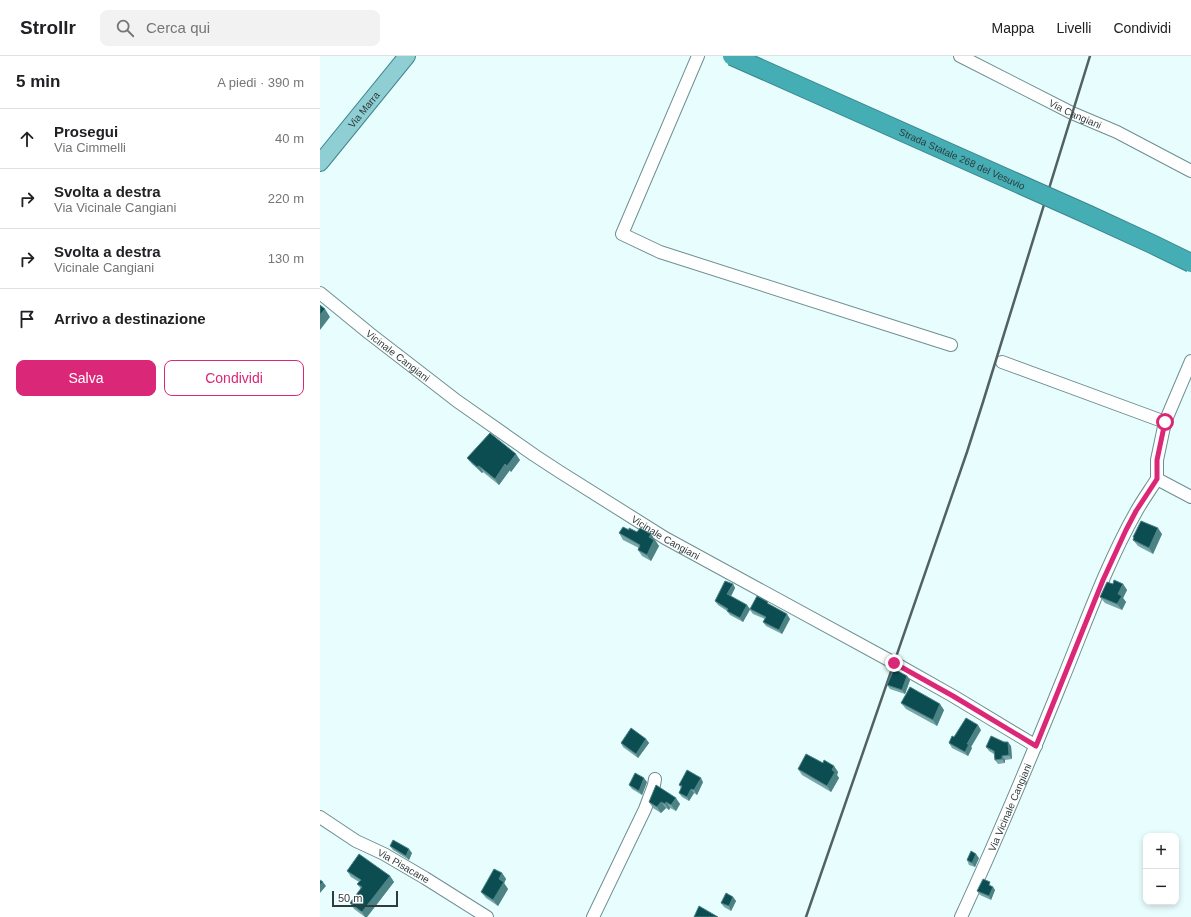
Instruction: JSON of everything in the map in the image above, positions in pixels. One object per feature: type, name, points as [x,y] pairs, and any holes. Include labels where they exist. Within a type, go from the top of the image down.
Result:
[{"type":"highway","name":"Strada Statale 268 del Vesuvio","points":[[732,56],[1090,215],[1191,263]]},
{"type":"main road","name":"Via Marra","points":[[320,163],[406,56]]},
{"type":"street","points":[[698,56],[622,234],[660,252],[952,345]]},
{"type":"street","name":"Via Cangiani","points":[[960,56],[1072,113],[1117,132],[1191,171]]},
{"type":"street","name":"Vicinale Cangiani","points":[[320,293],[457,401],[534,455],[665,538],[898,665],[1036,746]]},
{"type":"street","points":[[1191,361],[1165,422],[1157,460],[1157,479],[1191,497]]},
{"type":"street","points":[[1002,362],[1165,422]]},
{"type":"street","name":"Via Vicinale Cangiani","points":[[961,917],[1036,746],[1103,580],[1136,511],[1157,479]]},
{"type":"street","points":[[593,917],[645,809],[655,779]]},
{"type":"street","name":"Via Pisacane","points":[[320,817],[356,841],[384,854],[487,917]]},
{"type":"building","points":[[320,305],[325,309],[320,315]]},
{"type":"building","points":[[490,433],[516,454],[507,466],[505,464],[495,479],[467,458]]},
{"type":"building","points":[[1141,521],[1158,528],[1149,548],[1133,540]]},
{"type":"building","points":[[623,527],[637,532],[640,528],[651,534],[649,537],[654,540],[647,555],[638,550],[640,545],[619,533]]},
{"type":"building","points":[[1114,580],[1123,584],[1118,594],[1122,596],[1117,604],[1100,597],[1107,582],[1113,584]]},
{"type":"building","points":[[725,581],[733,584],[727,594],[747,605],[740,618],[727,611],[728,609],[715,601]]},
{"type":"building","points":[[757,596],[787,614],[779,630],[763,622],[766,617],[750,609]]},
{"type":"building","points":[[894,669],[907,676],[902,690],[887,685]]},
{"type":"building","points":[[910,687],[940,704],[933,720],[901,703]]},
{"type":"building","points":[[966,718],[978,725],[967,744],[969,744],[965,752],[949,743],[952,736],[954,737]]},
{"type":"building","points":[[631,728],[646,739],[636,754],[621,743]]},
{"type":"building","points":[[991,736],[1004,742],[1008,742],[1009,755],[1002,756],[1002,759],[995,760],[994,751],[986,747]]},
{"type":"building","points":[[806,754],[823,763],[824,760],[834,766],[832,770],[835,772],[827,786],[798,769]]},
{"type":"building","points":[[687,770],[701,778],[694,790],[691,789],[687,797],[679,793],[682,786],[679,785]]},
{"type":"building","points":[[635,773],[644,778],[639,791],[629,785]]},
{"type":"building","points":[[656,785],[676,798],[671,805],[666,802],[665,804],[661,802],[657,807],[649,802]]},
{"type":"building","points":[[393,840],[409,849],[406,856],[390,846]]},
{"type":"building","points":[[971,851],[976,854],[972,863],[967,860]]},
{"type":"building","points":[[359,854],[390,876],[362,912],[350,903],[362,887],[357,884],[361,880],[347,871]]},
{"type":"building","points":[[494,869],[502,873],[499,879],[504,882],[493,900],[481,892]]},
{"type":"building","points":[[983,879],[990,882],[989,885],[993,887],[989,896],[977,891]]},
{"type":"building","points":[[726,893],[733,897],[729,906],[721,903]]},
{"type":"building","points":[[699,906],[718,917],[694,917]]},
{"type":"railway","points":[[806,917],[967,452],[1090,56]]},
{"type":"route","points":[[894,663],[953,696],[1036,746],[1103,580],[1136,511],[1157,479],[1157,460],[1165,422]]}]
